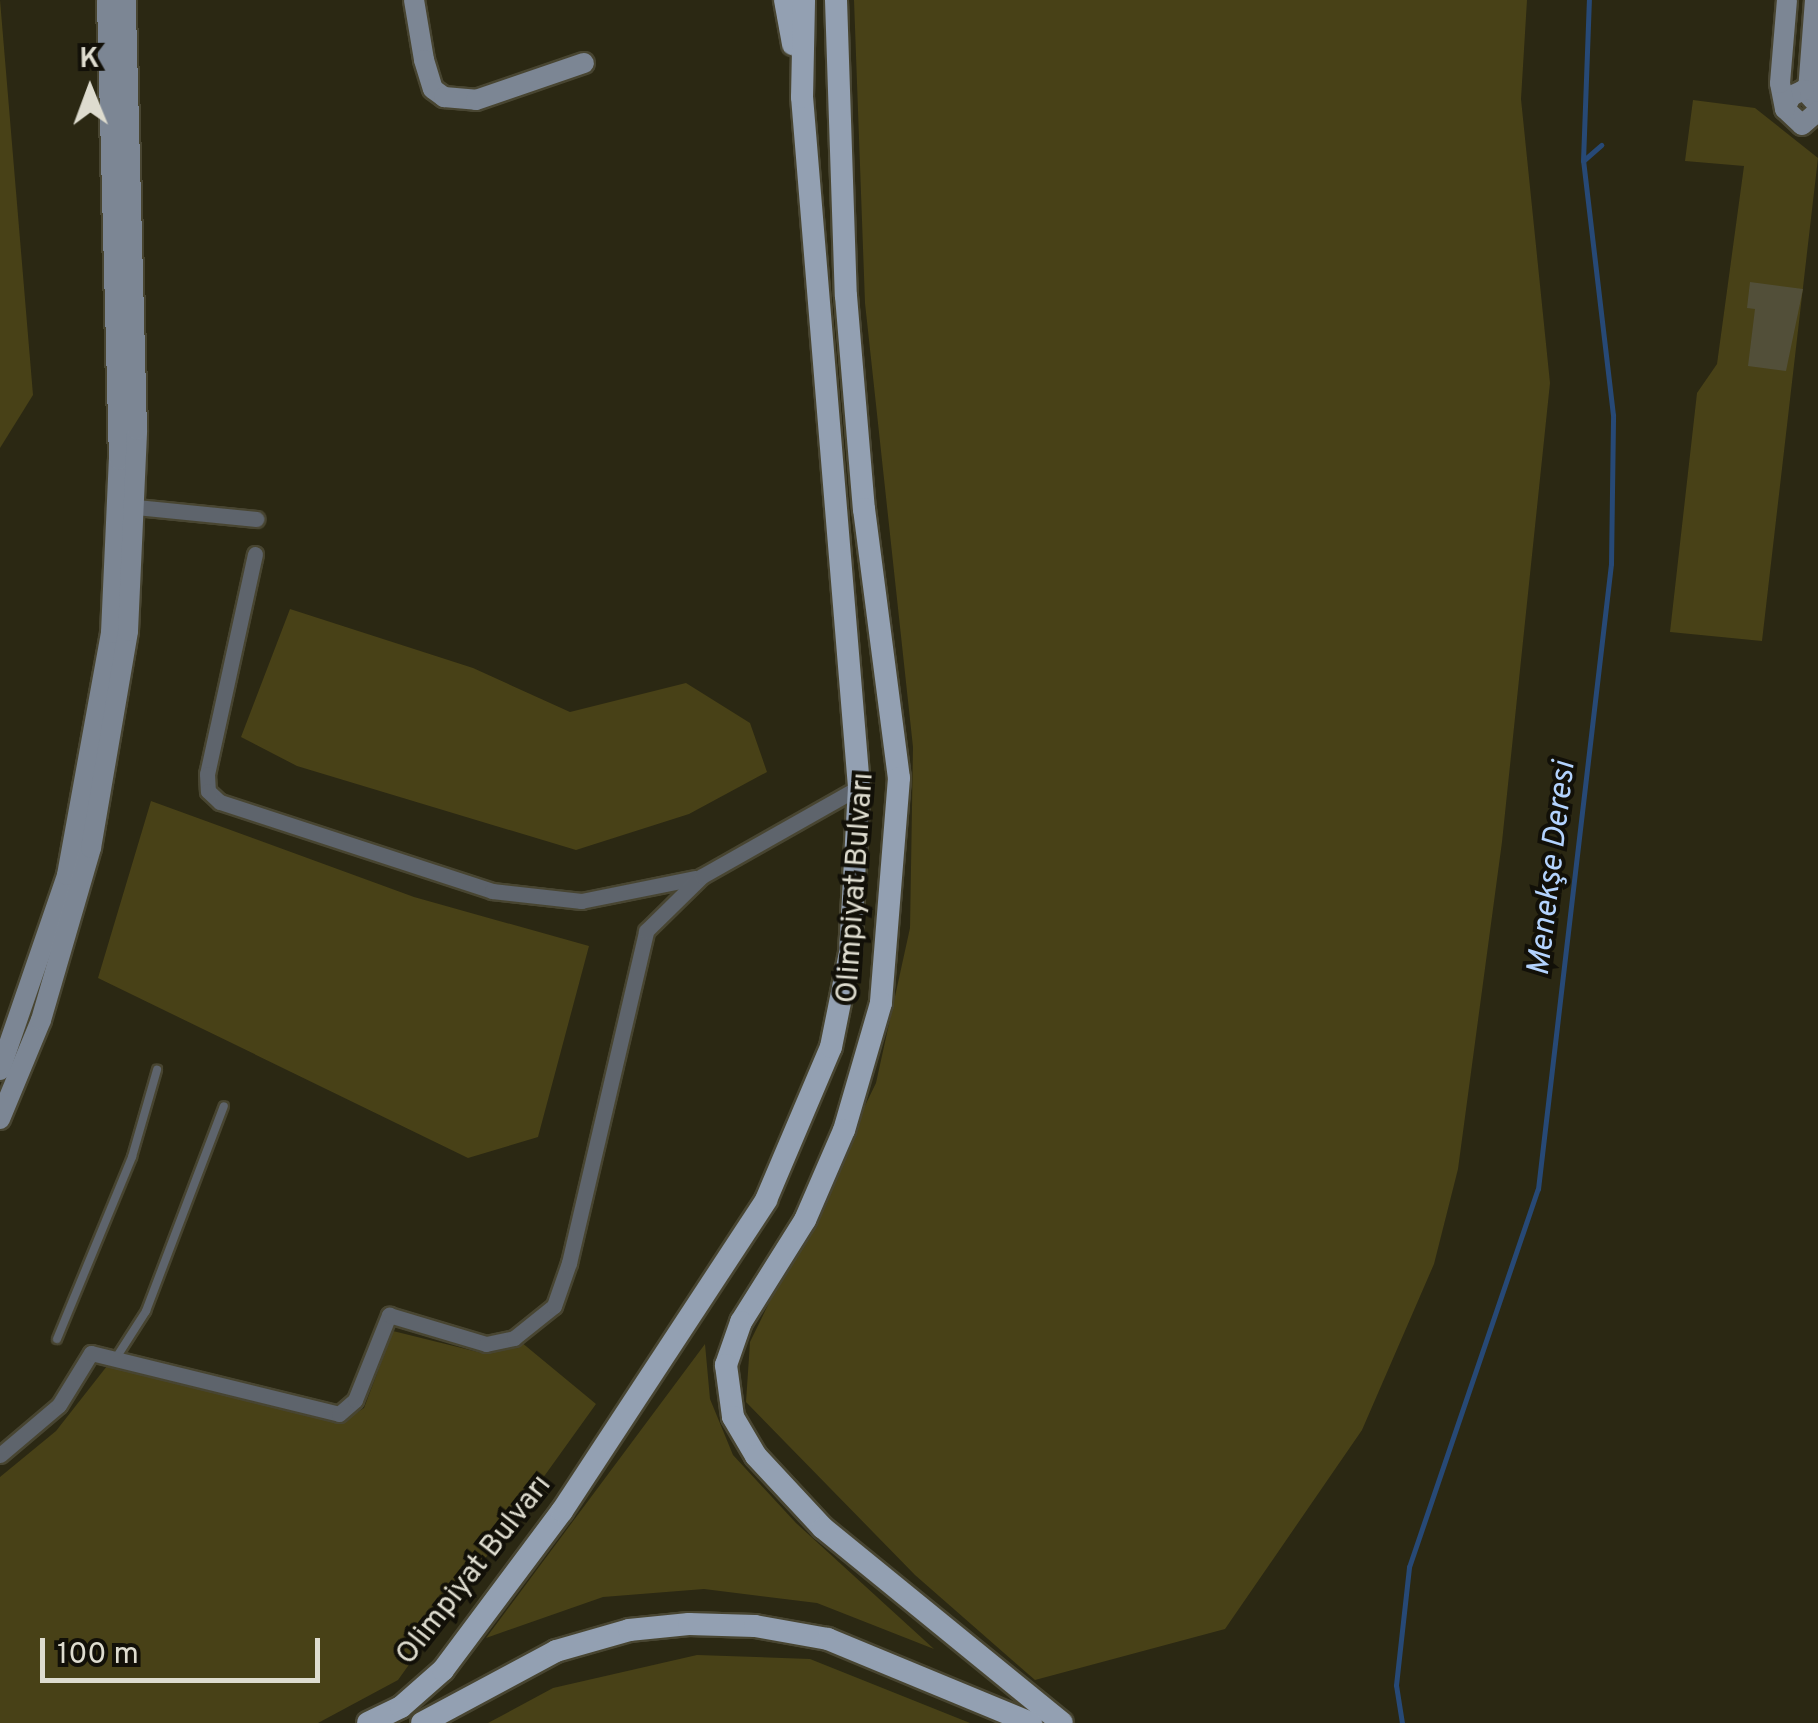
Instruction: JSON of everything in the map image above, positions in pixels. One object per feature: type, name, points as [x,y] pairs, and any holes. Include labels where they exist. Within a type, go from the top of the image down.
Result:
[{"type":"main road","points":[[785,0],[802,96]]},
{"type":"main road","name":"Olimpiyat Bulvarı","points":[[368,1723],[401,1708],[442,1670],[562,1511],[766,1200],[831,1047],[850,953],[860,786],[802,96],[804,0]]},
{"type":"main road","name":"Olimpiyat Bulvarı","points":[[836,0],[846,296],[864,509],[899,778],[882,1003],[844,1130],[805,1220],[741,1322],[726,1365],[733,1417],[756,1456],[823,1528],[1062,1723]]},
{"type":"main road","points":[[422,1723],[556,1652],[629,1630],[689,1624],[755,1626],[828,1639],[1031,1723]]},
{"type":"street","points":[[0,1070],[24,1012],[67,876],[111,633],[119,443],[108,0]]},
{"type":"street","points":[[0,1119],[41,1020],[91,848],[120,699],[136,507],[126,0]]},
{"type":"street","points":[[414,0],[424,60],[433,89],[444,97],[476,100],[584,63]]},
{"type":"street","points":[[1788,0],[1780,84],[1785,108],[1791,96],[1813,113]]},
{"type":"street","points":[[1813,113],[1815,0]]},
{"type":"street","points":[[136,507],[256,519]]},
{"type":"street","points":[[255,554],[207,774],[208,792],[220,802],[492,891],[531,897],[581,901],[702,876]]},
{"type":"street","points":[[0,1455],[58,1405],[90,1353],[339,1414],[355,1400],[389,1315],[486,1344],[514,1338],[554,1306],[646,930],[702,876],[860,786]]},
{"type":"lane","points":[[0,1020],[24,1012]]},
{"type":"lane","points":[[57,1339],[132,1156],[158,1070]]},
{"type":"lane","points":[[116,1360],[146,1311],[224,1106]]},
{"type":"shaded area","points":[[0,0],[33,395],[0,448]]},
{"type":"shaded area","points":[[854,0],[1527,0],[1521,99],[1550,383],[1502,842],[1458,1169],[1434,1264],[1362,1430],[1225,1629],[1035,1680],[915,1575],[746,1402],[750,1342],[876,1083],[910,928],[913,747],[865,303]]},
{"type":"shaded area","points":[[1693,100],[1755,108],[1818,158],[1762,641],[1670,632],[1697,393],[1717,364],[1744,166],[1685,161]]},
{"type":"shaded area","points":[[290,609],[473,668],[570,712],[686,683],[750,723],[767,772],[689,814],[576,850],[297,766],[241,737]]},
{"type":"shaded area","points":[[151,801],[414,897],[589,946],[538,1137],[468,1158],[98,978]]},
{"type":"shaded area","points":[[393,1331],[486,1354],[521,1342],[596,1404],[398,1680],[318,1723],[0,1723],[0,1477],[56,1431],[107,1366],[340,1423],[364,1408]]},
{"type":"shaded area","points":[[705,1344],[710,1399],[733,1455],[796,1523],[934,1649],[817,1603],[704,1589],[603,1597],[486,1638]]},
{"type":"shaded area","points":[[697,1655],[810,1659],[970,1723],[488,1723],[553,1688]]},
{"type":"building","points":[[1750,282],[1803,289],[1786,371],[1748,366],[1755,309],[1747,308]]},
{"type":"waterway","name":"Menekşe Deresi","points":[[1402,1723],[1396,1685],[1409,1567],[1538,1189],[1611,564],[1613,415],[1583,161],[1589,0]]},
{"type":"waterway","points":[[1584,160],[1601,145]]}]
